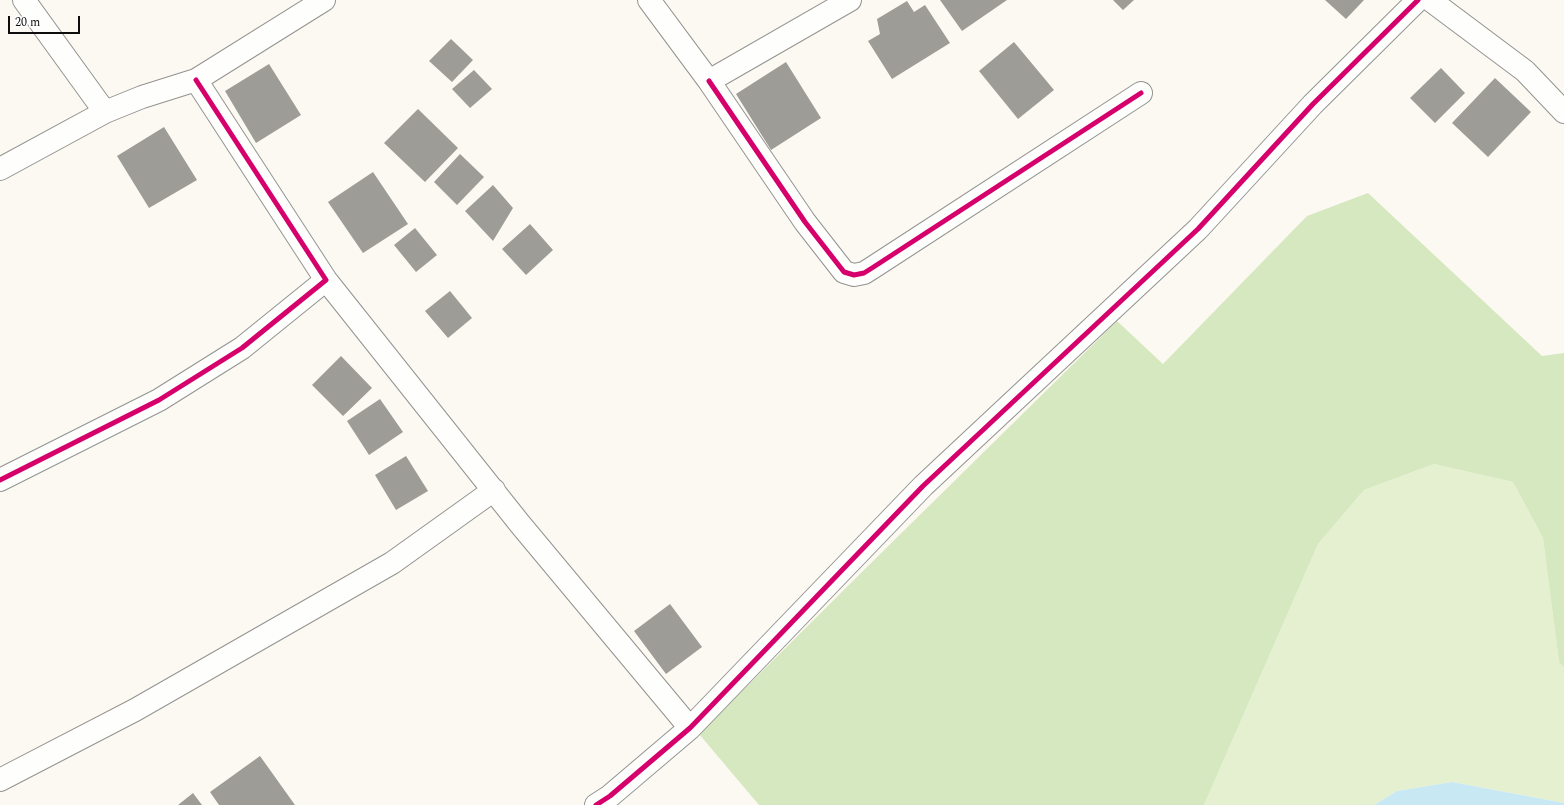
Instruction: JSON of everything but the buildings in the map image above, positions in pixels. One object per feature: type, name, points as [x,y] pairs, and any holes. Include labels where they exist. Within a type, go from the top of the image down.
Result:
[{"type":"street","points":[[24,0],[105,112]]},
{"type":"street","points":[[0,169],[105,112],[142,97],[196,80],[324,0]]},
{"type":"street","points":[[649,0],[709,81],[805,222],[844,272],[854,275],[864,273],[872,268],[1141,93]]},
{"type":"street","points":[[709,81],[850,0]]},
{"type":"street","points":[[596,805],[610,796],[690,728],[923,486],[1198,229],[1313,104],[1418,0]]},
{"type":"street","points":[[1430,0],[1525,71],[1564,112]]},
{"type":"street","points":[[196,80],[326,280],[525,530],[690,728]]},
{"type":"street","points":[[0,480],[159,400],[242,348],[326,280]]},
{"type":"street","points":[[0,780],[135,710],[392,563],[494,490]]},
{"type":"green space","points":[[1368,193],[1542,356],[1564,353],[1564,668],[1559,662],[1543,538],[1513,482],[1434,464],[1364,490],[1318,544],[1204,805],[759,805],[699,734],[1117,321],[1163,364],[1307,216]]},
{"type":"green space","points":[[1434,464],[1513,482],[1543,538],[1559,662],[1564,668],[1564,803],[1452,782],[1397,791],[1374,805],[1204,805],[1318,544],[1364,490]]},
{"type":"water","points":[[1452,782],[1564,803],[1564,805],[1374,805],[1397,791]]},
{"type":"cycle path","points":[[596,805],[610,796],[690,728],[923,486],[1198,229],[1313,104],[1418,0]]},
{"type":"cycle path","points":[[0,480],[159,400],[242,348],[326,280],[196,80]]},
{"type":"cycle path","points":[[709,81],[805,222],[844,272],[854,275],[864,273],[872,268],[1141,93]]}]
